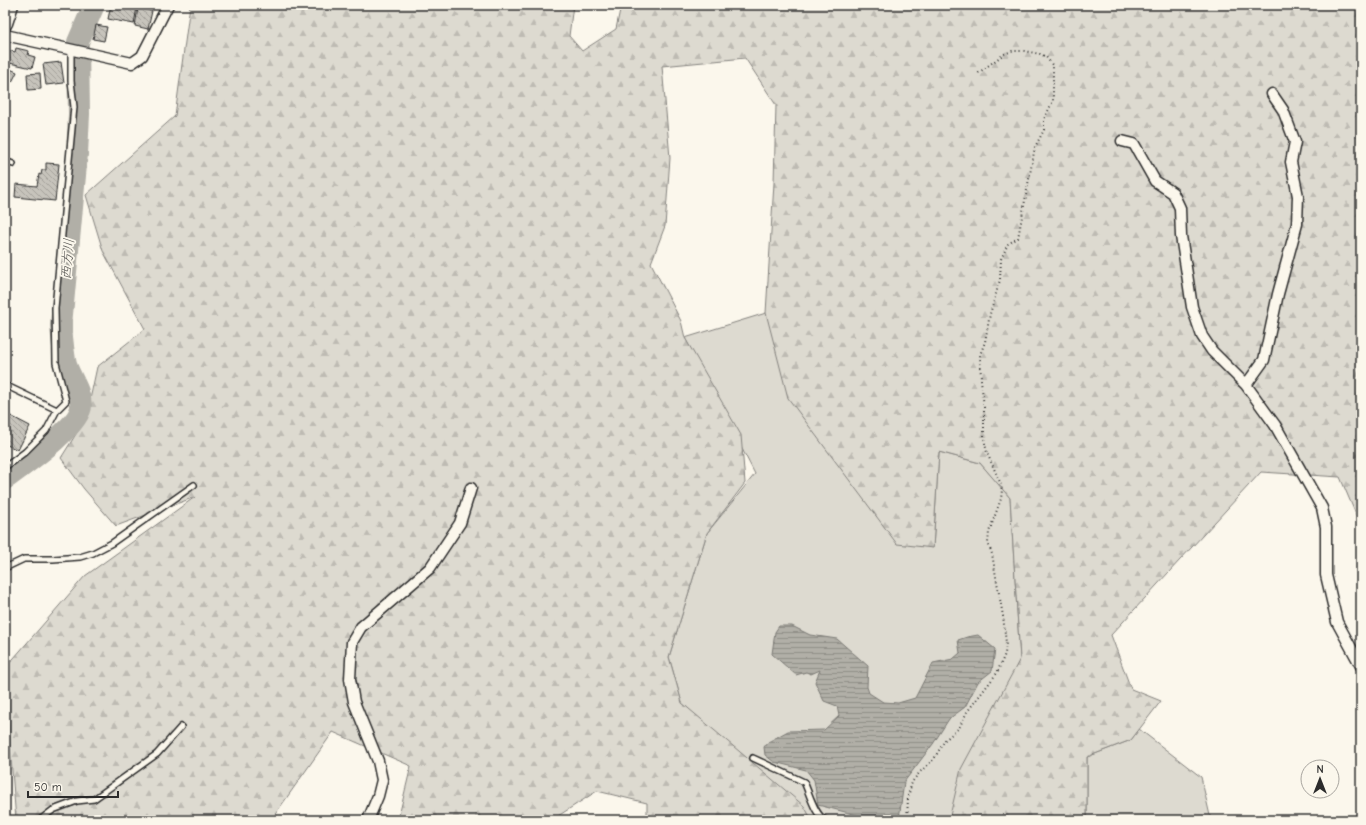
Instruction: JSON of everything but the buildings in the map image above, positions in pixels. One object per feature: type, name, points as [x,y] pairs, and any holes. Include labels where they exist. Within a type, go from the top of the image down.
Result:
[{"type":"main road","points":[[5,23],[11,5]]},
{"type":"street","points":[[5,35],[88,54],[132,62],[142,56],[168,5]]},
{"type":"street","points":[[1246,385],[1264,360],[1278,294],[1297,224],[1298,196],[1291,162],[1295,142],[1283,110],[1272,94]]},
{"type":"street","points":[[1122,141],[1134,144],[1155,181],[1173,193],[1180,208],[1181,236],[1192,307],[1202,336],[1212,351],[1246,385],[1275,425],[1322,508],[1326,527],[1326,575],[1337,622],[1361,666]]},
{"type":"street","points":[[368,820],[378,796],[382,780],[378,761],[354,702],[350,679],[352,642],[361,627],[430,568],[460,523],[472,488]]},
{"type":"lane","points":[[5,467],[25,452],[46,431],[57,410],[66,401],[56,363],[55,308],[74,107],[70,81],[72,50]]},
{"type":"lane","points":[[5,161],[13,164]]},
{"type":"lane","points":[[5,385],[57,410]]},
{"type":"lane","points":[[5,568],[24,559],[80,557],[93,553],[112,543],[194,485]]},
{"type":"lane","points":[[40,820],[53,810],[77,801],[94,799],[157,754],[181,727]]},
{"type":"lane","points":[[753,758],[804,782],[815,810],[822,819],[826,820]]},
{"type":"path","points":[[907,820],[908,797],[912,782],[920,772],[934,760],[945,740],[959,728],[967,712],[997,673],[1005,654],[1006,643],[1004,616],[992,554],[988,543],[989,532],[1001,499],[1002,490],[1000,482],[986,453],[980,355],[1000,280],[1001,259],[1008,244],[1018,238],[1035,147],[1044,130],[1044,119],[1053,101],[1053,66],[1046,57],[1040,54],[1024,51],[1012,51],[1004,54],[977,74]]},
{"type":"green space","points":[[190,5],[573,5],[569,36],[582,51],[616,29],[621,5],[1361,5],[1361,510],[1357,517],[1340,477],[1261,472],[1111,635],[1131,689],[1161,701],[1131,740],[1087,757],[1087,820],[949,820],[961,769],[1020,659],[1010,498],[980,463],[939,452],[933,548],[897,544],[788,398],[766,313],[774,183],[776,105],[745,58],[662,66],[670,158],[665,226],[651,263],[681,321],[685,338],[741,435],[745,483],[707,533],[669,657],[682,703],[804,806],[812,820],[647,820],[647,803],[597,791],[558,816],[558,820],[398,820],[411,766],[333,732],[271,820],[16,820],[10,746],[7,666],[85,576],[195,497],[116,526],[84,489],[61,458],[86,418],[97,367],[145,329],[103,251],[86,195],[175,116]]},
{"type":"green space","points":[[766,313],[803,418],[933,548],[939,452],[980,463],[1010,497],[1020,659],[949,820],[810,820],[682,703],[669,657],[707,533],[755,474],[685,338]]},
{"type":"green space","points":[[1139,729],[1201,777],[1211,820],[1087,820],[1087,757],[1131,740]]},
{"type":"shaded area","points":[[779,626],[792,626],[810,635],[837,639],[868,666],[867,687],[869,693],[883,702],[898,703],[915,698],[933,663],[953,659],[960,653],[958,640],[978,635],[995,649],[992,671],[978,682],[965,707],[949,719],[933,744],[904,782],[899,819],[876,820],[818,805],[814,780],[806,770],[774,762],[765,755],[764,747],[768,742],[788,731],[824,730],[839,716],[837,706],[824,701],[815,682],[820,670],[811,674],[806,672],[796,675],[772,654],[775,632]]},
{"type":"waterway","name":"西方川","points":[[5,479],[62,434],[79,413],[81,405],[77,389],[66,365],[61,325],[77,154],[79,114],[78,42],[94,5]]}]
